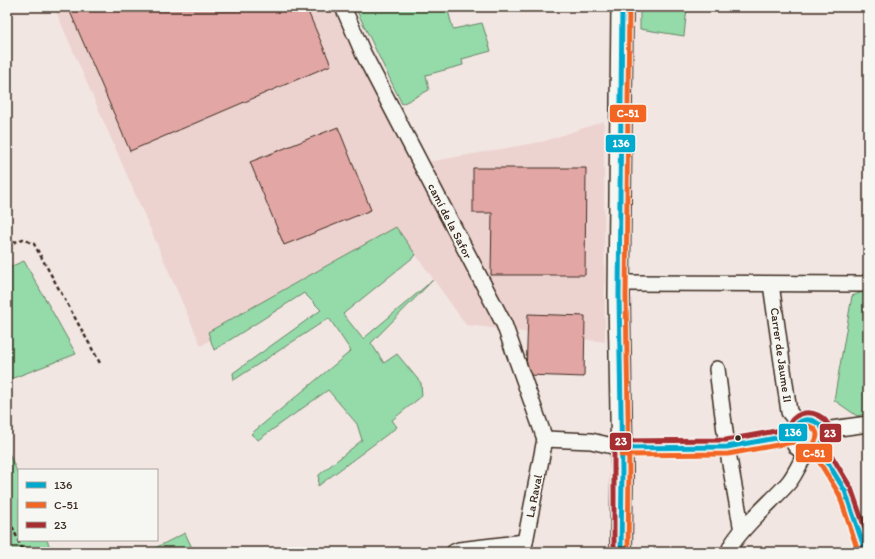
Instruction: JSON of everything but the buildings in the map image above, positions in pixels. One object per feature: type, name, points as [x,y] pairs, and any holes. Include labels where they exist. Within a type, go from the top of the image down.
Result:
[{"type":"street","name":"camí de la Safor","points":[[343,7],[363,53],[504,324],[545,439]]},
{"type":"street","points":[[621,552],[619,283],[622,7]]},
{"type":"street","points":[[619,283],[862,284],[868,282]]},
{"type":"street","name":"Carrer de Jaume II","points":[[771,284],[789,412],[795,429]]},
{"type":"street","points":[[717,369],[727,447],[742,531]]},
{"type":"street","points":[[545,439],[592,441],[621,448],[727,447],[795,429],[806,420],[815,420],[824,430],[825,435],[823,444],[813,450],[790,481],[742,531],[730,547],[729,552]]},
{"type":"street","points":[[824,430],[868,424]]},
{"type":"street","points":[[795,429],[794,444],[802,451],[813,450]]},
{"type":"street","name":"La Raval","points":[[523,547],[545,439]]},
{"type":"street","points":[[813,450],[845,491],[864,547],[864,552]]},
{"type":"street","points":[[454,552],[459,550],[523,547]]},
{"type":"path","points":[[7,245],[23,239],[34,244],[100,363]]},
{"type":"path","points":[[7,514],[18,540]]},
{"type":"path","points":[[18,541],[23,552]]},
{"type":"shaded area","points":[[54,7],[348,7],[428,162],[545,141],[604,121],[605,342],[466,325],[396,227],[201,346]]},
{"type":"green space","points":[[355,7],[447,7],[453,29],[482,23],[491,51],[462,59],[463,65],[426,75],[429,90],[402,104]]},
{"type":"green space","points":[[640,7],[687,7],[684,36],[640,29]]},
{"type":"green space","points":[[396,227],[416,255],[343,314],[363,339],[433,280],[371,343],[384,363],[397,354],[421,383],[422,396],[392,420],[397,427],[318,486],[319,475],[362,440],[357,424],[328,390],[258,440],[251,434],[351,351],[329,318],[234,380],[233,373],[321,310],[304,293],[214,350],[208,332]]},
{"type":"green space","points":[[24,261],[76,354],[8,380],[7,268]]},
{"type":"green space","points":[[868,290],[868,413],[857,416],[834,400],[852,296]]},
{"type":"green space","points":[[7,449],[18,474],[18,541],[47,541],[52,552],[7,552]]},
{"type":"green space","points":[[185,533],[194,552],[147,552]]},
{"type":"transit line","name":"136","points":[[621,552],[622,471],[619,296],[622,7]]},
{"type":"transit line","name":"C-51","points":[[628,552],[629,471],[626,296],[629,7]]},
{"type":"transit line","name":"23","points":[[614,552],[614,448],[617,443],[621,441],[726,440],[787,429],[793,419],[801,414],[810,413],[818,415],[830,428],[831,438],[827,448],[851,488],[868,537]]},
{"type":"transit line","name":"136","points":[[621,448],[727,447],[792,435],[795,427],[800,422],[805,420],[815,422],[820,425],[825,434],[824,440],[819,448],[845,491],[864,547],[864,552]]},
{"type":"transit line","name":"C-51","points":[[621,455],[728,454],[794,442],[805,427],[811,427],[816,431],[817,435],[812,450],[839,494],[857,552]]}]
